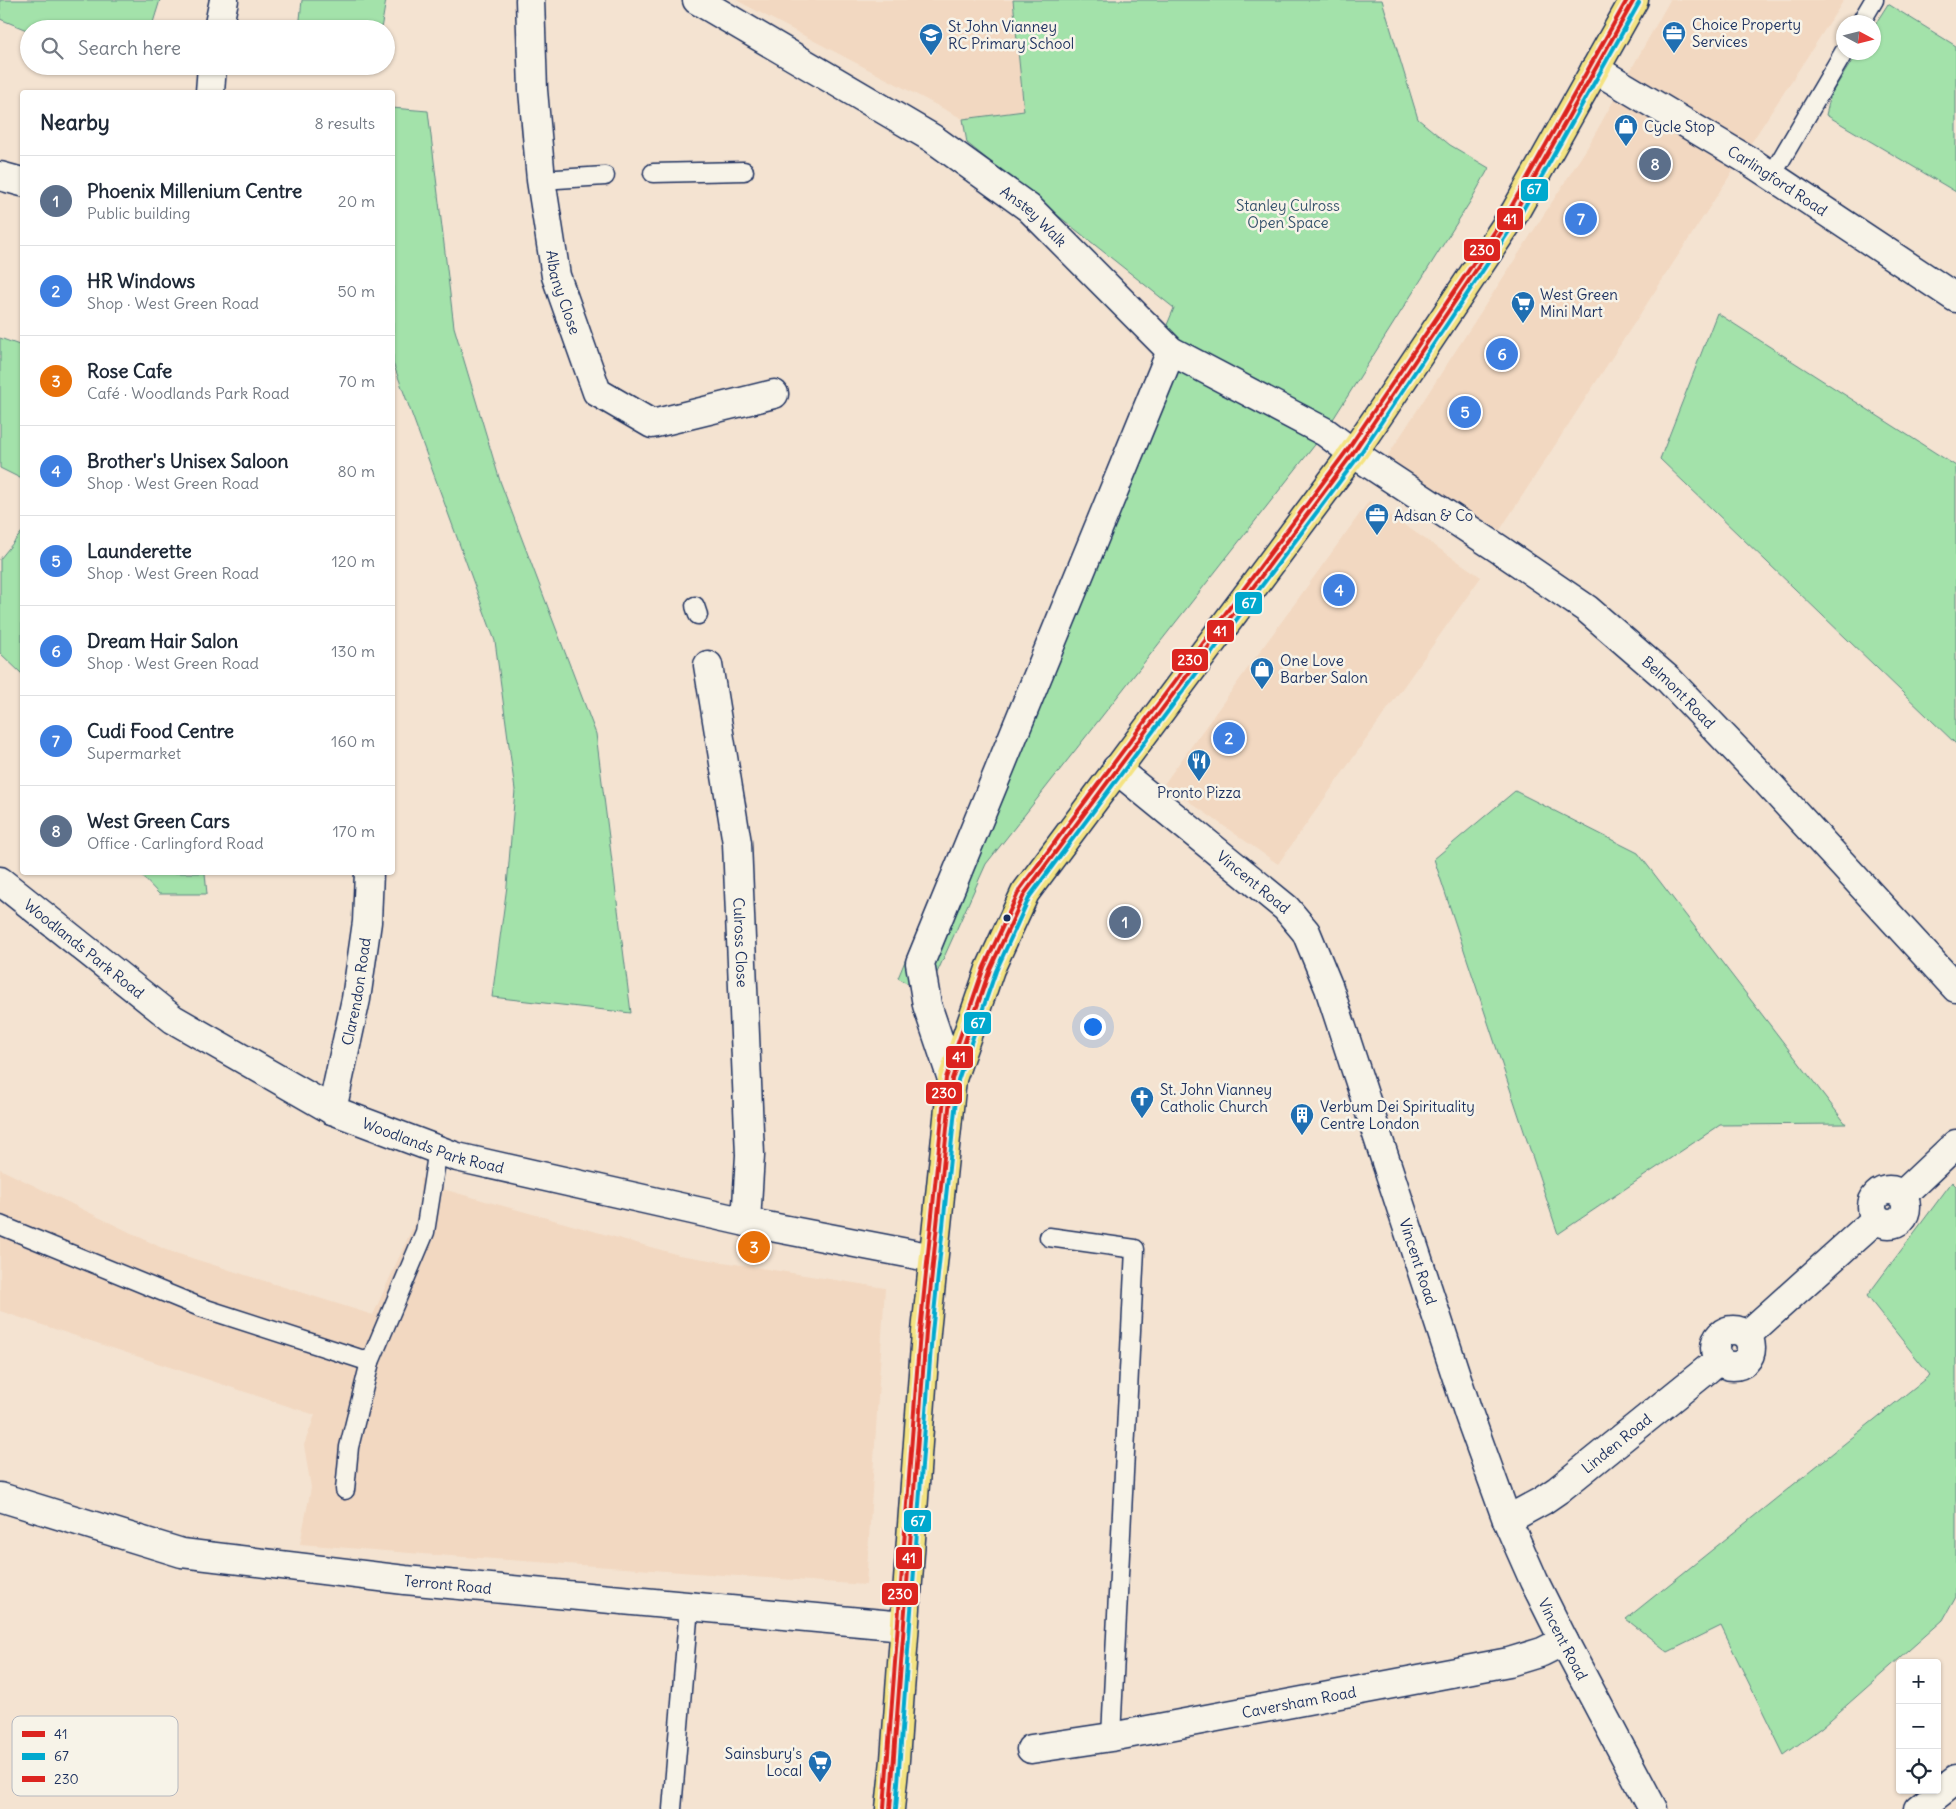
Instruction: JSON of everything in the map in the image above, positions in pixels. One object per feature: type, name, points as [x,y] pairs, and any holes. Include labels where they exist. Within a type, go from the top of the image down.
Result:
[{"type":"main road","points":[[890,1809],[933,1258],[952,1079],[990,969],[1025,893],[1353,453],[1515,212],[1634,0]]},
{"type":"street","points":[[220,20],[224,0]]},
{"type":"street","name":"Albany Close","points":[[530,0],[532,90],[541,180],[556,276],[597,392],[652,424],[774,394]]},
{"type":"street","name":"Anstey Walk","points":[[697,0],[932,138],[1028,208],[1171,351],[1325,432],[1353,453]]},
{"type":"street","name":"Carlingford Road","points":[[1595,69],[1772,175],[1956,298]]},
{"type":"street","points":[[210,90],[211,75]]},
{"type":"street","points":[[0,176],[20,181]]},
{"type":"street","points":[[952,1079],[927,1005],[920,964],[1171,351]]},
{"type":"street","name":"Belmont Road","points":[[1353,453],[1499,548],[1587,610],[1668,679],[1768,782],[1956,988]]},
{"type":"street","name":"Culross Close","points":[[708,666],[737,843],[750,1156],[746,1222]]},
{"type":"street","name":"Vincent Road","points":[[1116,769],[1286,908],[1306,932],[1329,988],[1466,1406],[1508,1520],[1534,1581],[1564,1641],[1653,1809]]},
{"type":"street","name":"Clarendon Road","points":[[332,1110],[356,999],[367,922],[369,875]]},
{"type":"street","name":"Woodlands Park Road","points":[[0,881],[173,1019],[332,1110],[457,1157],[746,1222],[933,1258]]},
{"type":"street","name":"Linden Road","points":[[1508,1520],[1558,1490],[1719,1360],[1723,1364],[1735,1366],[1745,1361],[1751,1351],[1747,1335],[1876,1219],[1873,1215],[1871,1204],[1876,1194],[1886,1189],[1902,1195],[1956,1144]]},
{"type":"street","name":"Terront Road","points":[[0,1498],[182,1553],[405,1580],[904,1626]]},
{"type":"street","name":"Caversham Road","points":[[1031,1749],[1111,1737],[1509,1662],[1542,1652],[1564,1641]]},
{"type":"street","points":[[1920,1809],[1956,1780]]},
{"type":"lane","points":[[1865,15],[1874,0]]},
{"type":"lane","points":[[1772,175],[1839,60]]},
{"type":"lane","points":[[653,173],[744,171]]},
{"type":"lane","points":[[541,180],[605,176]]},
{"type":"lane","points":[[345,1490],[349,1447],[370,1362],[425,1232],[438,1150]]},
{"type":"lane","points":[[0,1225],[200,1306],[370,1362]]},
{"type":"lane","points":[[1049,1237],[1135,1249],[1111,1737]]},
{"type":"lane","points":[[672,1809],[689,1607]]},
{"type":"shaded area","name":"St John Vianney RC Primary School","points":[[736,0],[1013,0],[1024,111],[963,119]]},
{"type":"shaded area","points":[[1670,0],[1844,0],[1487,550],[1372,480],[1587,148]]},
{"type":"shaded area","points":[[1369,501],[1481,577],[1278,864],[1164,784]]},
{"type":"shaded area","points":[[0,1169],[166,1250],[373,1315],[420,1211],[420,1178],[446,1190],[679,1255],[885,1288],[866,1585],[300,1544],[311,1488],[304,1445],[315,1415],[0,1311]]},
{"type":"green space","points":[[0,0],[160,0],[154,20],[20,20],[20,27],[0,19]]},
{"type":"green space","points":[[302,0],[386,0],[383,20],[300,20]]},
{"type":"green space","name":"Stanley Culross Open Space","points":[[1013,0],[1382,0],[1418,119],[1450,145],[1489,168],[1470,202],[1325,432],[986,864],[927,995],[898,978],[1174,308],[967,143],[963,119],[1024,111]]},
{"type":"green space","points":[[1888,4],[1956,46],[1956,192],[1826,115],[1831,94],[1853,60],[1881,60],[1881,15]]},
{"type":"green space","points":[[395,108],[428,111],[454,327],[500,481],[596,734],[631,1013],[492,997],[507,886],[515,790],[495,641],[395,368]]},
{"type":"green space","points":[[1717,313],[1956,466],[1956,744],[1660,459]]},
{"type":"green space","points":[[0,338],[20,345],[20,478],[0,468]]},
{"type":"green space","points":[[20,534],[20,672],[0,653],[0,559]]},
{"type":"green space","points":[[1515,791],[1638,853],[1846,1124],[1720,1125],[1558,1234],[1434,859]]},
{"type":"green space","points":[[141,875],[205,875],[207,894],[159,894]]},
{"type":"green space","points":[[1952,1182],[1956,1186],[1956,1597],[1943,1620],[1899,1659],[1896,1659],[1896,1662],[1822,1727],[1784,1755],[1721,1626],[1668,1652],[1626,1619],[1930,1375],[1867,1296]]},
{"type":"transit line","name":"230","points":[[884,1808],[920,1332],[946,1078],[984,967],[1020,889],[1348,449],[1510,209],[1627,0]]},
{"type":"transit line","name":"41","points":[[890,1809],[926,1332],[952,1079],[990,969],[1025,893],[1353,453],[1515,212],[1634,0]]},
{"type":"transit line","name":"67","points":[[896,1809],[932,1333],[958,1080],[996,971],[1030,896],[1358,457],[1520,215],[1639,3]]},
{"type":"place","name":"Choice Property Services","points":[[1674,54]]},
{"type":"place","name":"St John Vianney RC Primary School","points":[[931,56]]},
{"type":"place","name":"Cycle Stop","points":[[1626,147]]},
{"type":"place","name":"West Green Cars","points":[[1655,164]]},
{"type":"place","name":"Cudi Food Centre","points":[[1581,219]]},
{"type":"place","name":"West Green Mini Mart","points":[[1523,324]]},
{"type":"place","name":"Dream Hair Salon","points":[[1502,354]]},
{"type":"place","name":"Launderette","points":[[1465,412]]},
{"type":"place","name":"Adsan & Co","points":[[1377,536]]},
{"type":"place","name":"Brother's Unisex Saloon","points":[[1339,590]]},
{"type":"place","name":"One Love Barber Salon","points":[[1262,690]]},
{"type":"place","name":"HR Windows","points":[[1229,738]]},
{"type":"place","name":"Pronto Pizza","points":[[1199,782]]},
{"type":"place","name":"Phoenix Millenium Centre","points":[[1125,922]]},
{"type":"place","name":"St. John Vianney Catholic Church","points":[[1142,1119]]},
{"type":"place","name":"Verbum Dei Spirituality Centre London","points":[[1302,1136]]},
{"type":"place","name":"Rose Cafe","points":[[754,1247]]},
{"type":"place","name":"Sainsbury's Local","points":[[820,1783]]}]
